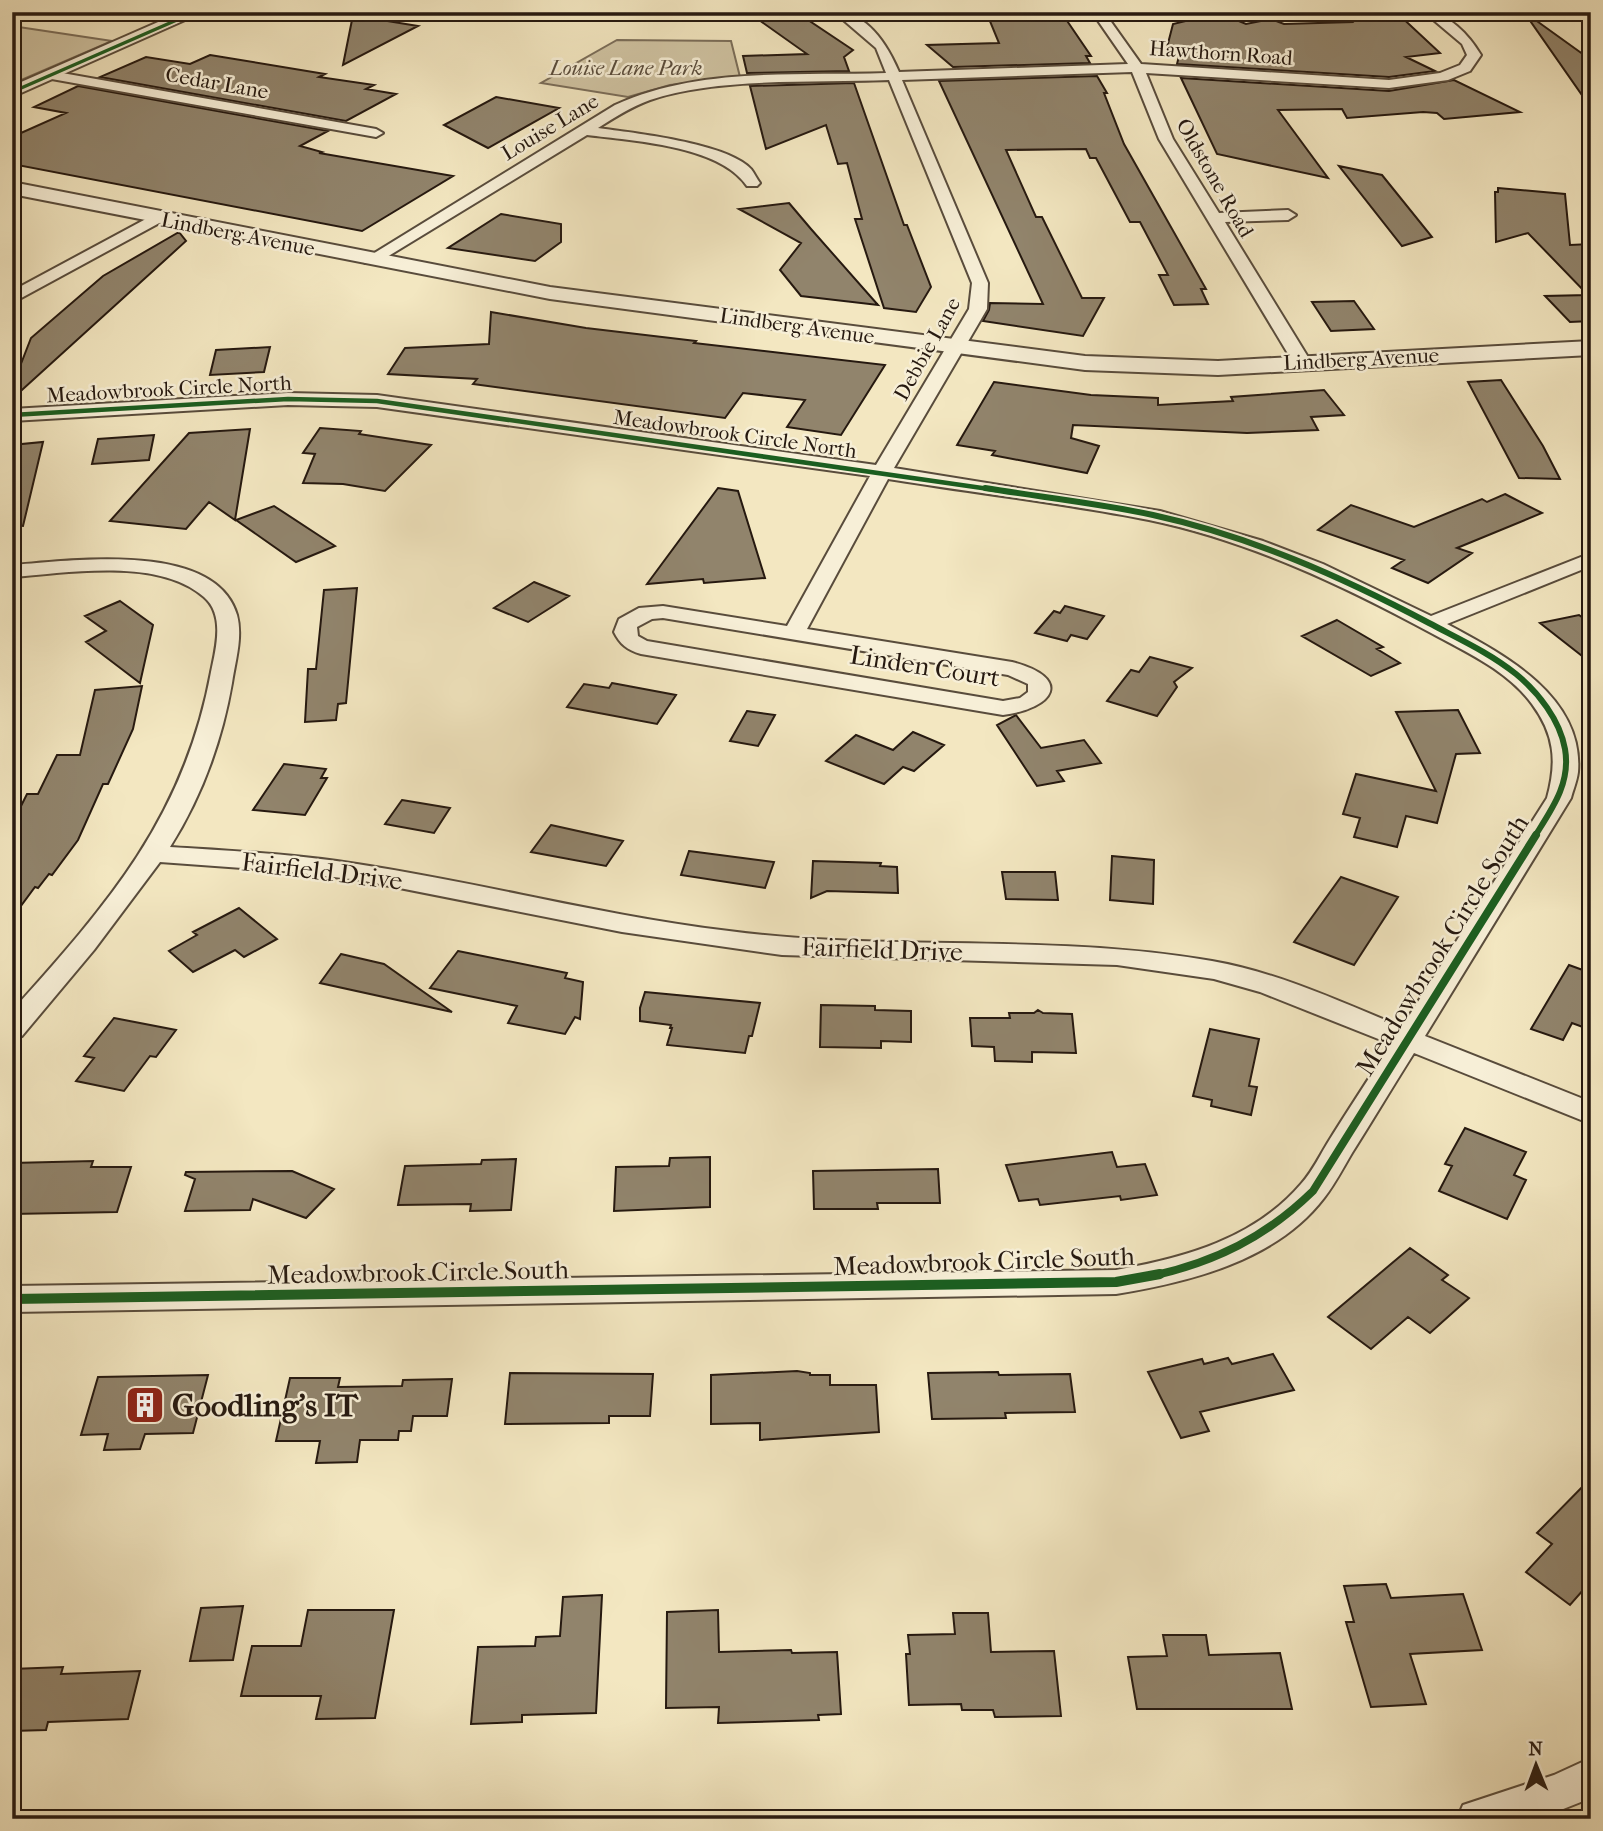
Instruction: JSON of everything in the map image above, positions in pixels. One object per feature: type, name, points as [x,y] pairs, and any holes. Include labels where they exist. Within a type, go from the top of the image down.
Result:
[{"type":"street","points":[[12,92],[195,12]]},
{"type":"street","name":"Debbie Lane","points":[[794,633],[882,472],[958,347],[978,309],[980,283],[878,42],[840,12]]},
{"type":"street","name":"Oldstone Road","points":[[1098,12],[1137,68],[1166,139],[1302,362]]},
{"type":"street","name":"Hawthorn Road","points":[[894,76],[1137,68],[1364,83],[1429,80],[1465,68],[1474,55],[1467,42],[1430,12]]},
{"type":"street","name":"Cedar Lane","points":[[51,75],[376,133]]},
{"type":"street","name":"Louise Lane","points":[[371,260],[636,100],[679,87],[726,82],[894,76]]},
{"type":"street","points":[[585,130],[670,144],[726,158],[746,169],[752,183]]},
{"type":"street","name":"Lindberg Avenue","points":[[12,188],[371,260],[573,296],[1138,368],[1218,368],[1591,348]]},
{"type":"street","points":[[1213,218],[1287,215]]},
{"type":"street","points":[[12,298],[157,218]]},
{"type":"street","name":"Meadowbrook Circle North","points":[[12,415],[288,399],[377,401],[1062,498],[1153,515],[1195,526],[1316,568],[1431,624]]},
{"type":"street","points":[[1431,624],[1591,559]]},
{"type":"street","points":[[12,571],[116,566],[144,568],[192,580],[210,591],[224,606],[229,621],[218,702],[183,799],[153,854],[12,1029]]},
{"type":"street","name":"Linden Court","points":[[663,612],[794,633],[1023,671],[1035,678],[1041,687],[1040,694],[1032,702],[1003,708],[641,646],[629,640],[625,632],[627,624],[635,618],[663,612]]},
{"type":"street","name":"Meadowbrook Circle South","points":[[12,1299],[1116,1282],[1169,1274],[1219,1258],[1261,1236],[1297,1209],[1313,1191],[1559,798],[1566,773],[1565,748],[1556,723],[1540,698],[1517,675],[1488,655],[1431,624]]},
{"type":"street","name":"Fairfield Drive","points":[[153,854],[290,863],[359,872],[651,930],[729,941],[782,946],[1117,956],[1215,971],[1270,986],[1591,1114]]},
{"type":"street","points":[[1476,1819],[1561,1792],[1591,1777]]},
{"type":"green space","points":[[12,26],[112,41],[12,84]]},
{"type":"green space","name":"Louise Lane Park","points":[[617,40],[731,41],[740,77],[670,85],[628,97],[541,83]]},
{"type":"building","points":[[1061,12],[1091,56],[1086,56],[1090,63],[953,67],[927,45],[999,43],[987,14]]},
{"type":"building","points":[[1342,12],[1396,12],[1440,53],[1406,57],[1435,71],[1389,77],[1177,64],[1179,56],[1165,55],[1173,24],[1219,13],[1246,24],[1271,19],[1284,24],[1352,22]]},
{"type":"building","points":[[802,16],[853,50],[844,57],[849,71],[747,73],[743,56],[807,54],[759,20]]},
{"type":"building","points":[[369,18],[418,26],[343,65],[352,20]]},
{"type":"building","points":[[1534,19],[1591,60],[1591,108],[1531,22]]},
{"type":"building","points":[[210,55],[325,74],[319,77],[374,85],[366,89],[396,94],[346,121],[100,77],[146,57],[190,64]]},
{"type":"building","points":[[1097,76],[1107,93],[1104,93],[1124,144],[1206,289],[1201,289],[1208,304],[1174,305],[1159,275],[1168,275],[1140,222],[1130,222],[1096,158],[1090,158],[1086,149],[1006,150],[1036,217],[1042,217],[1082,298],[1104,298],[1083,336],[983,321],[990,303],[1043,304],[939,81]]},
{"type":"building","points":[[1181,78],[1389,91],[1454,80],[1520,112],[1444,119],[1437,113],[1423,112],[1347,118],[1342,109],[1278,110],[1328,178],[1217,154]]},
{"type":"building","points":[[854,83],[904,225],[907,225],[931,287],[916,312],[884,308],[855,219],[862,219],[847,163],[838,164],[826,125],[766,149],[750,86]]},
{"type":"building","points":[[78,86],[328,131],[300,146],[322,152],[319,153],[453,176],[362,231],[12,164],[12,137],[66,113],[34,107]]},
{"type":"building","points":[[496,97],[559,108],[488,148],[444,125]]},
{"type":"building","points":[[1339,166],[1382,175],[1432,237],[1402,246]]},
{"type":"building","points":[[1498,188],[1565,194],[1570,245],[1591,244],[1591,321],[1570,322],[1545,296],[1588,295],[1528,233],[1496,242],[1495,192],[1498,192]]},
{"type":"building","points":[[789,203],[878,305],[801,296],[780,270],[801,243],[739,209]]},
{"type":"building","points":[[501,214],[561,224],[561,242],[535,261],[448,248]]},
{"type":"building","points":[[179,232],[186,241],[12,399],[12,387],[31,338],[103,276]]},
{"type":"building","points":[[1354,301],[1374,329],[1331,331],[1312,302]]},
{"type":"building","points":[[491,312],[586,328],[696,341],[694,343],[885,365],[841,435],[787,427],[805,400],[743,393],[725,418],[473,384],[477,379],[388,374],[405,348],[489,344]]},
{"type":"building","points":[[270,347],[264,372],[210,375],[216,350]]},
{"type":"building","points":[[1501,380],[1543,446],[1560,479],[1519,478],[1468,382]]},
{"type":"building","points":[[994,382],[1091,395],[1158,398],[1158,405],[1233,401],[1231,397],[1324,390],[1344,415],[1311,417],[1318,430],[1247,433],[1073,425],[1071,438],[1099,446],[1087,473],[992,455],[995,451],[957,445]]},
{"type":"building","points":[[320,428],[361,431],[359,434],[431,445],[385,491],[343,484],[303,483],[315,454],[303,453]]},
{"type":"building","points":[[250,429],[235,520],[209,502],[186,529],[110,521],[189,433]]},
{"type":"building","points":[[154,435],[149,460],[92,464],[98,439]]},
{"type":"building","points":[[43,442],[23,526],[12,525],[12,445]]},
{"type":"building","points":[[718,488],[738,491],[765,578],[704,583],[703,579],[647,584]]},
{"type":"building","points":[[1505,494],[1542,513],[1457,548],[1472,553],[1428,583],[1392,568],[1404,560],[1318,530],[1351,505],[1414,527],[1482,499],[1487,502]]},
{"type":"building","points":[[274,506],[335,546],[296,562],[236,520]]},
{"type":"building","points":[[534,582],[569,596],[528,622],[494,608]]},
{"type":"building","points":[[357,588],[346,703],[338,704],[336,720],[305,722],[308,669],[316,669],[324,590]]},
{"type":"building","points":[[120,601],[153,625],[140,683],[86,642],[106,631],[85,616]]},
{"type":"building","points":[[1065,606],[1104,616],[1087,639],[1071,635],[1067,641],[1035,633],[1054,611],[1060,613]]},
{"type":"building","points":[[1579,615],[1591,624],[1591,663],[1540,623]]},
{"type":"building","points":[[1337,620],[1383,647],[1377,649],[1400,663],[1371,676],[1302,636]]},
{"type":"building","points":[[1150,657],[1192,668],[1174,682],[1177,687],[1157,716],[1107,701],[1131,670],[1139,672]]},
{"type":"building","points":[[612,683],[676,695],[657,724],[567,707],[584,684],[609,688]]},
{"type":"building","points":[[142,686],[133,729],[108,784],[103,784],[78,840],[52,875],[49,874],[38,888],[35,887],[12,918],[12,824],[27,794],[38,794],[57,755],[80,755],[95,690]]},
{"type":"building","points":[[1458,710],[1480,753],[1456,754],[1437,823],[1406,816],[1397,847],[1354,837],[1360,818],[1343,814],[1356,774],[1436,791],[1396,712]]},
{"type":"building","points":[[747,711],[775,715],[758,746],[730,741]]},
{"type":"building","points":[[1016,715],[1041,748],[1084,740],[1101,763],[1057,771],[1064,781],[1037,786],[997,725]]},
{"type":"building","points":[[913,732],[944,745],[914,771],[903,767],[884,784],[826,761],[856,735],[893,750]]},
{"type":"building","points":[[284,764],[326,769],[321,778],[327,778],[305,815],[253,810]]},
{"type":"building","points":[[402,800],[450,808],[434,833],[385,824]]},
{"type":"building","points":[[551,825],[623,841],[606,866],[531,852]]},
{"type":"building","points":[[689,851],[774,862],[765,888],[681,875]]},
{"type":"building","points":[[1112,856],[1154,860],[1153,904],[1110,900]]},
{"type":"building","points":[[813,861],[881,863],[880,866],[897,867],[898,893],[827,891],[811,898]]},
{"type":"building","points":[[1002,872],[1055,872],[1058,900],[1006,899]]},
{"type":"building","points":[[1341,877],[1398,897],[1354,965],[1294,942]]},
{"type":"building","points":[[239,908],[277,939],[244,957],[235,950],[193,972],[169,951],[197,935],[193,932]]},
{"type":"building","points":[[458,951],[567,973],[565,978],[583,982],[580,1019],[575,1017],[565,1034],[508,1023],[517,1006],[430,988]]},
{"type":"building","points":[[341,954],[384,964],[452,1012],[320,983]]},
{"type":"building","points":[[1569,965],[1591,973],[1591,1030],[1572,1023],[1563,1040],[1531,1029]]},
{"type":"building","points":[[645,992],[760,1003],[745,1053],[667,1045],[671,1025],[640,1021],[640,1008]]},
{"type":"building","points":[[821,1005],[875,1006],[875,1010],[911,1011],[911,1042],[881,1041],[881,1048],[820,1047]]},
{"type":"building","points":[[1038,1010],[1043,1013],[1072,1014],[1076,1053],[1032,1052],[1032,1062],[995,1061],[994,1047],[972,1046],[970,1018],[1010,1018],[1009,1013],[1034,1013]]},
{"type":"building","points":[[114,1018],[176,1030],[156,1057],[150,1056],[124,1091],[76,1081],[94,1058],[84,1056]]},
{"type":"building","points":[[1210,1029],[1259,1039],[1249,1086],[1257,1087],[1251,1115],[1211,1106],[1212,1100],[1193,1096]]},
{"type":"building","points":[[1465,1128],[1526,1152],[1514,1175],[1526,1180],[1507,1219],[1439,1191],[1452,1166],[1445,1164]]},
{"type":"building","points":[[1112,1152],[1117,1167],[1145,1164],[1157,1195],[1121,1200],[1120,1196],[1040,1205],[1038,1199],[1019,1201],[1006,1165]]},
{"type":"building","points":[[710,1157],[710,1207],[614,1211],[616,1167],[669,1166],[670,1158]]},
{"type":"building","points":[[516,1159],[511,1210],[470,1211],[471,1204],[398,1205],[405,1166],[481,1164],[482,1160]]},
{"type":"building","points":[[93,1161],[91,1167],[131,1167],[117,1212],[12,1214],[12,1163]]},
{"type":"building","points":[[938,1169],[940,1203],[877,1203],[878,1209],[814,1209],[813,1171]]},
{"type":"building","points":[[292,1171],[334,1189],[306,1218],[253,1199],[250,1210],[185,1211],[195,1179],[185,1175],[186,1172]]},
{"type":"building","points":[[1410,1248],[1448,1275],[1442,1280],[1469,1298],[1430,1333],[1408,1317],[1371,1349],[1328,1317]]},
{"type":"building","points":[[1273,1354],[1294,1390],[1200,1412],[1209,1431],[1181,1438],[1148,1372],[1202,1359],[1204,1364],[1228,1358],[1232,1364]]},
{"type":"building","points":[[797,1371],[810,1375],[830,1375],[830,1385],[876,1385],[879,1432],[760,1440],[760,1423],[711,1424],[711,1375]]},
{"type":"building","points":[[998,1372],[999,1375],[1070,1374],[1075,1412],[1005,1413],[1006,1418],[932,1419],[928,1373]]},
{"type":"building","points":[[510,1373],[653,1374],[650,1416],[609,1416],[609,1423],[505,1424]]},
{"type":"building","name":"Goodling's IT","points":[[208,1375],[193,1433],[145,1434],[140,1449],[104,1450],[108,1434],[81,1435],[98,1377]]},
{"type":"building","points":[[290,1378],[340,1378],[338,1387],[402,1386],[403,1380],[452,1379],[447,1416],[413,1416],[411,1431],[399,1431],[398,1440],[360,1440],[357,1462],[316,1463],[320,1441],[276,1441]]},
{"type":"building","points":[[1591,1478],[1591,1581],[1570,1605],[1526,1572],[1552,1544],[1537,1533]]},
{"type":"building","points":[[1386,1584],[1391,1598],[1463,1594],[1482,1650],[1410,1654],[1426,1704],[1371,1707],[1346,1622],[1354,1622],[1344,1586]]},
{"type":"building","points":[[602,1595],[596,1713],[522,1715],[522,1722],[471,1724],[478,1647],[535,1646],[536,1637],[560,1636],[563,1597]]},
{"type":"building","points":[[243,1606],[233,1660],[190,1661],[201,1608]]},
{"type":"building","points":[[308,1610],[394,1610],[375,1718],[316,1719],[321,1696],[241,1696],[252,1646],[301,1646]]},
{"type":"building","points":[[718,1610],[719,1652],[837,1652],[841,1714],[818,1715],[819,1720],[718,1723],[719,1707],[666,1708],[667,1612]]},
{"type":"building","points":[[953,1613],[988,1613],[991,1652],[1054,1651],[1061,1716],[995,1717],[993,1710],[962,1710],[961,1704],[909,1705],[906,1654],[910,1654],[908,1635],[955,1634]]},
{"type":"building","points":[[1163,1635],[1206,1635],[1209,1655],[1280,1653],[1292,1709],[1137,1709],[1128,1657],[1167,1656]]},
{"type":"building","points":[[63,1667],[61,1674],[140,1671],[128,1719],[48,1722],[46,1730],[12,1731],[12,1669]]},
{"type":"cycle path","points":[[12,92],[195,12]]},
{"type":"cycle path","points":[[12,415],[288,399],[377,401],[882,472],[1153,515],[1256,545],[1316,568],[1374,594],[1488,655],[1517,675],[1540,698],[1556,723],[1565,748],[1566,773],[1559,798],[1313,1191],[1270,1229],[1247,1243],[1198,1264],[1116,1282],[12,1299]]},
{"type":"place","name":"Goodling's IT","points":[[145,1405]]}]
